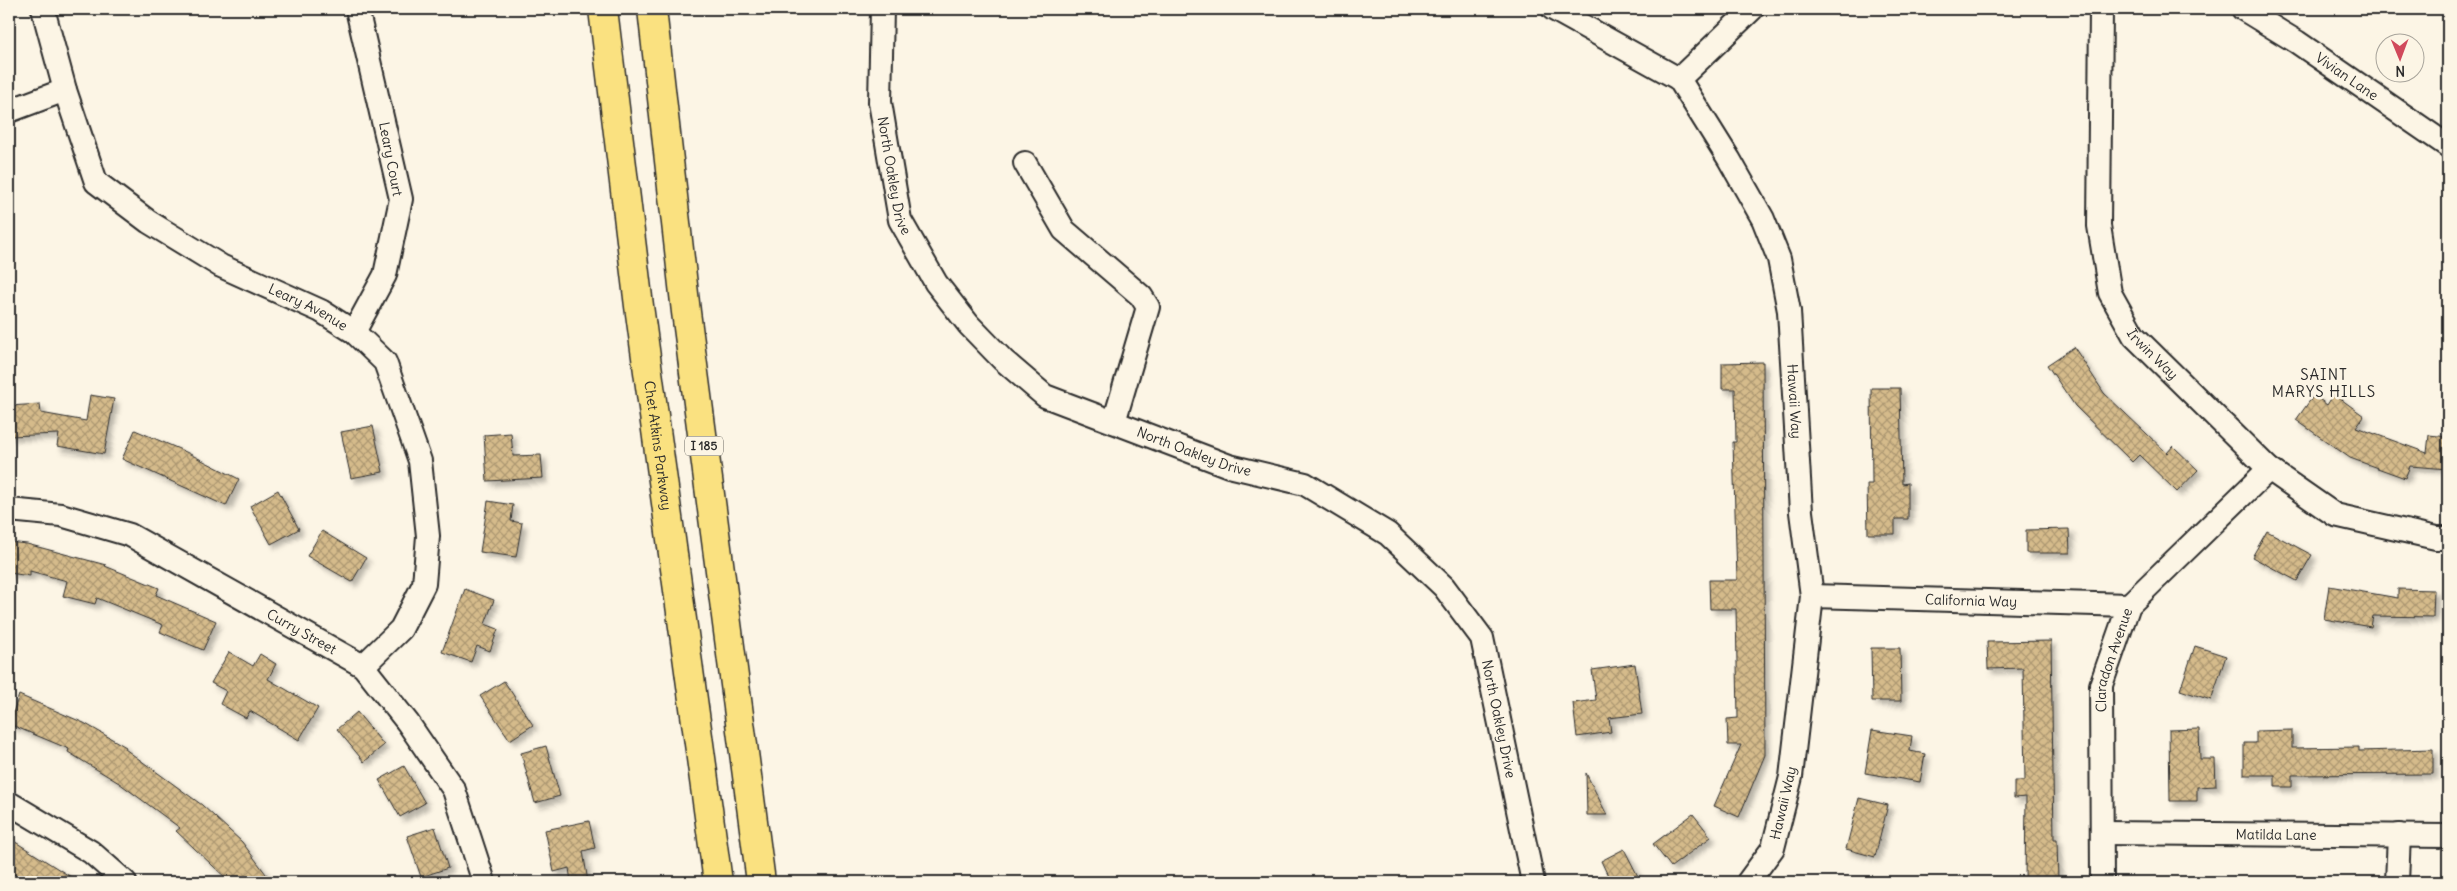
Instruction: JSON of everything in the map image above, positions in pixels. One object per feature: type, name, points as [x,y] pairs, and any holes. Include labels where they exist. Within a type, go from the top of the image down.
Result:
[{"type":"highway","name":"Chet Atkins Parkway","points":[[603,9],[639,306],[718,882]]},
{"type":"highway","name":"I 185","points":[[652,9],[686,312],[760,882]]},
{"type":"street","name":"Leary Avenue","points":[[43,9],[66,90],[96,182],[149,222],[221,266],[321,311],[354,332],[385,362],[420,461],[428,536],[424,584],[401,629],[363,666]]},
{"type":"street","name":"Leary Court","points":[[354,332],[385,275],[400,199],[357,9]]},
{"type":"street","name":"North Oakley Drive","points":[[882,9],[880,102],[900,220],[936,283],[969,325],[1003,360],[1045,396],[1229,466],[1305,484],[1388,534],[1444,587],[1482,638],[1533,882]]},
{"type":"street","name":"Hawaii Way","points":[[1553,9],[1679,79],[1729,159],[1763,219],[1779,259],[1789,312],[1801,512],[1812,596],[1791,777],[1772,848],[1748,882]]},
{"type":"street","points":[[1679,79],[1752,9]]},
{"type":"street","name":"Irwin Way","points":[[2101,9],[2099,226],[2110,293],[2134,336],[2269,469],[2336,515],[2436,538],[2448,538]]},
{"type":"street","name":"Vivian Lane","points":[[2243,9],[2297,42],[2448,146]]},
{"type":"street","points":[[9,111],[66,90]]},
{"type":"street","points":[[1025,163],[1064,230],[1141,296],[1148,307],[1114,422]]},
{"type":"street","name":"Claradon Avenue","points":[[2102,882],[2101,685],[2129,605],[2269,469]]},
{"type":"street","name":"Curry Street","points":[[9,510],[61,515],[130,535],[363,666],[408,724],[454,790],[484,882]]},
{"type":"street","name":"California Way","points":[[1812,596],[2129,605]]},
{"type":"street","points":[[9,803],[92,852],[125,882]]},
{"type":"street","name":"Matilda Lane","points":[[2102,833],[2448,836]]},
{"type":"street","points":[[2397,882],[2399,835]]},
{"type":"building","points":[[2074,347],[2104,393],[2167,453],[2173,446],[2198,470],[2177,492],[2139,455],[2132,462],[2075,406],[2047,365]]},
{"type":"building","points":[[1763,362],[1765,755],[1739,817],[1714,806],[1741,745],[1728,745],[1727,719],[1738,718],[1736,609],[1710,609],[1709,580],[1737,580],[1733,442],[1736,442],[1735,389],[1722,389],[1722,363]]},
{"type":"building","points":[[1871,388],[1900,388],[1902,484],[1908,483],[1908,519],[1895,519],[1895,534],[1868,534],[1867,484],[1872,484]]},
{"type":"building","points":[[2334,394],[2364,416],[2356,427],[2427,453],[2429,435],[2448,437],[2448,469],[2410,466],[2405,478],[2350,458],[2296,420],[2314,395],[2327,405]]},
{"type":"building","points":[[90,395],[114,399],[104,454],[57,446],[59,434],[9,436],[9,406],[40,404],[41,413],[86,421]]},
{"type":"building","points":[[373,426],[383,472],[351,478],[341,432]]},
{"type":"building","points":[[135,430],[186,452],[239,479],[226,506],[122,459]]},
{"type":"building","points":[[511,433],[513,456],[541,455],[543,478],[487,481],[484,435]]},
{"type":"building","points":[[278,490],[299,529],[271,544],[250,506]]},
{"type":"building","points":[[488,501],[513,505],[511,521],[522,523],[516,557],[480,552]]},
{"type":"building","points":[[2069,529],[2070,553],[2026,553],[2026,530]]},
{"type":"building","points":[[322,531],[366,558],[352,582],[307,556]]},
{"type":"building","points":[[2267,531],[2312,555],[2297,581],[2252,557]]},
{"type":"building","points":[[9,542],[27,544],[106,565],[159,588],[156,595],[216,621],[203,650],[160,632],[163,625],[97,598],[95,604],[63,596],[67,581],[30,571],[30,576],[9,573]]},
{"type":"building","points":[[2329,586],[2398,598],[2398,589],[2434,590],[2433,617],[2373,616],[2371,627],[2324,619]]},
{"type":"building","points":[[465,589],[494,600],[485,624],[498,629],[490,651],[477,646],[471,662],[442,652]]},
{"type":"building","points":[[2051,641],[2054,839],[2057,839],[2058,882],[2025,882],[2026,797],[2014,798],[2014,781],[2025,781],[2023,668],[1988,669],[1987,642]]},
{"type":"building","points":[[2195,646],[2226,656],[2211,700],[2180,690]]},
{"type":"building","points":[[1871,648],[1900,648],[1901,701],[1872,701]]},
{"type":"building","points":[[229,652],[253,666],[260,654],[276,664],[268,679],[318,708],[299,740],[250,711],[246,718],[220,704],[226,691],[211,683]]},
{"type":"building","points":[[1635,664],[1642,714],[1609,718],[1611,732],[1577,737],[1573,703],[1596,700],[1592,670]]},
{"type":"building","points":[[504,681],[533,725],[510,740],[480,696]]},
{"type":"building","points":[[19,695],[84,723],[126,747],[125,749],[202,805],[242,842],[272,882],[230,882],[176,831],[180,828],[119,783],[68,752],[69,749],[9,724]]},
{"type":"building","points":[[357,712],[384,745],[364,762],[337,729]]},
{"type":"building","points":[[2199,729],[2200,759],[2215,759],[2216,786],[2197,787],[2197,801],[2170,801],[2169,730]]},
{"type":"building","points":[[1872,730],[1912,736],[1910,751],[1925,754],[1920,782],[1865,773]]},
{"type":"building","points":[[2292,730],[2292,748],[2359,747],[2359,751],[2433,749],[2433,774],[2292,775],[2292,787],[2275,787],[2275,775],[2244,775],[2244,743],[2256,743],[2256,731]]},
{"type":"building","points":[[546,746],[560,796],[535,803],[521,753]]},
{"type":"building","points":[[404,766],[425,803],[400,817],[379,780]]},
{"type":"building","points":[[1586,773],[1607,815],[1587,815]]},
{"type":"building","points":[[1859,798],[1888,805],[1875,857],[1846,849]]},
{"type":"building","points":[[1693,814],[1711,837],[1671,867],[1653,844]]},
{"type":"building","points":[[589,821],[595,848],[583,851],[588,882],[571,882],[569,868],[554,872],[545,830]]},
{"type":"building","points":[[435,827],[448,868],[421,877],[407,836]]},
{"type":"building","points":[[9,838],[79,882],[25,882],[9,872]]},
{"type":"building","points":[[1624,849],[1641,882],[1611,882],[1601,861]]},
{"type":"district","name":"SAINT MARYS HILLS","points":[[2324,384]]}]
